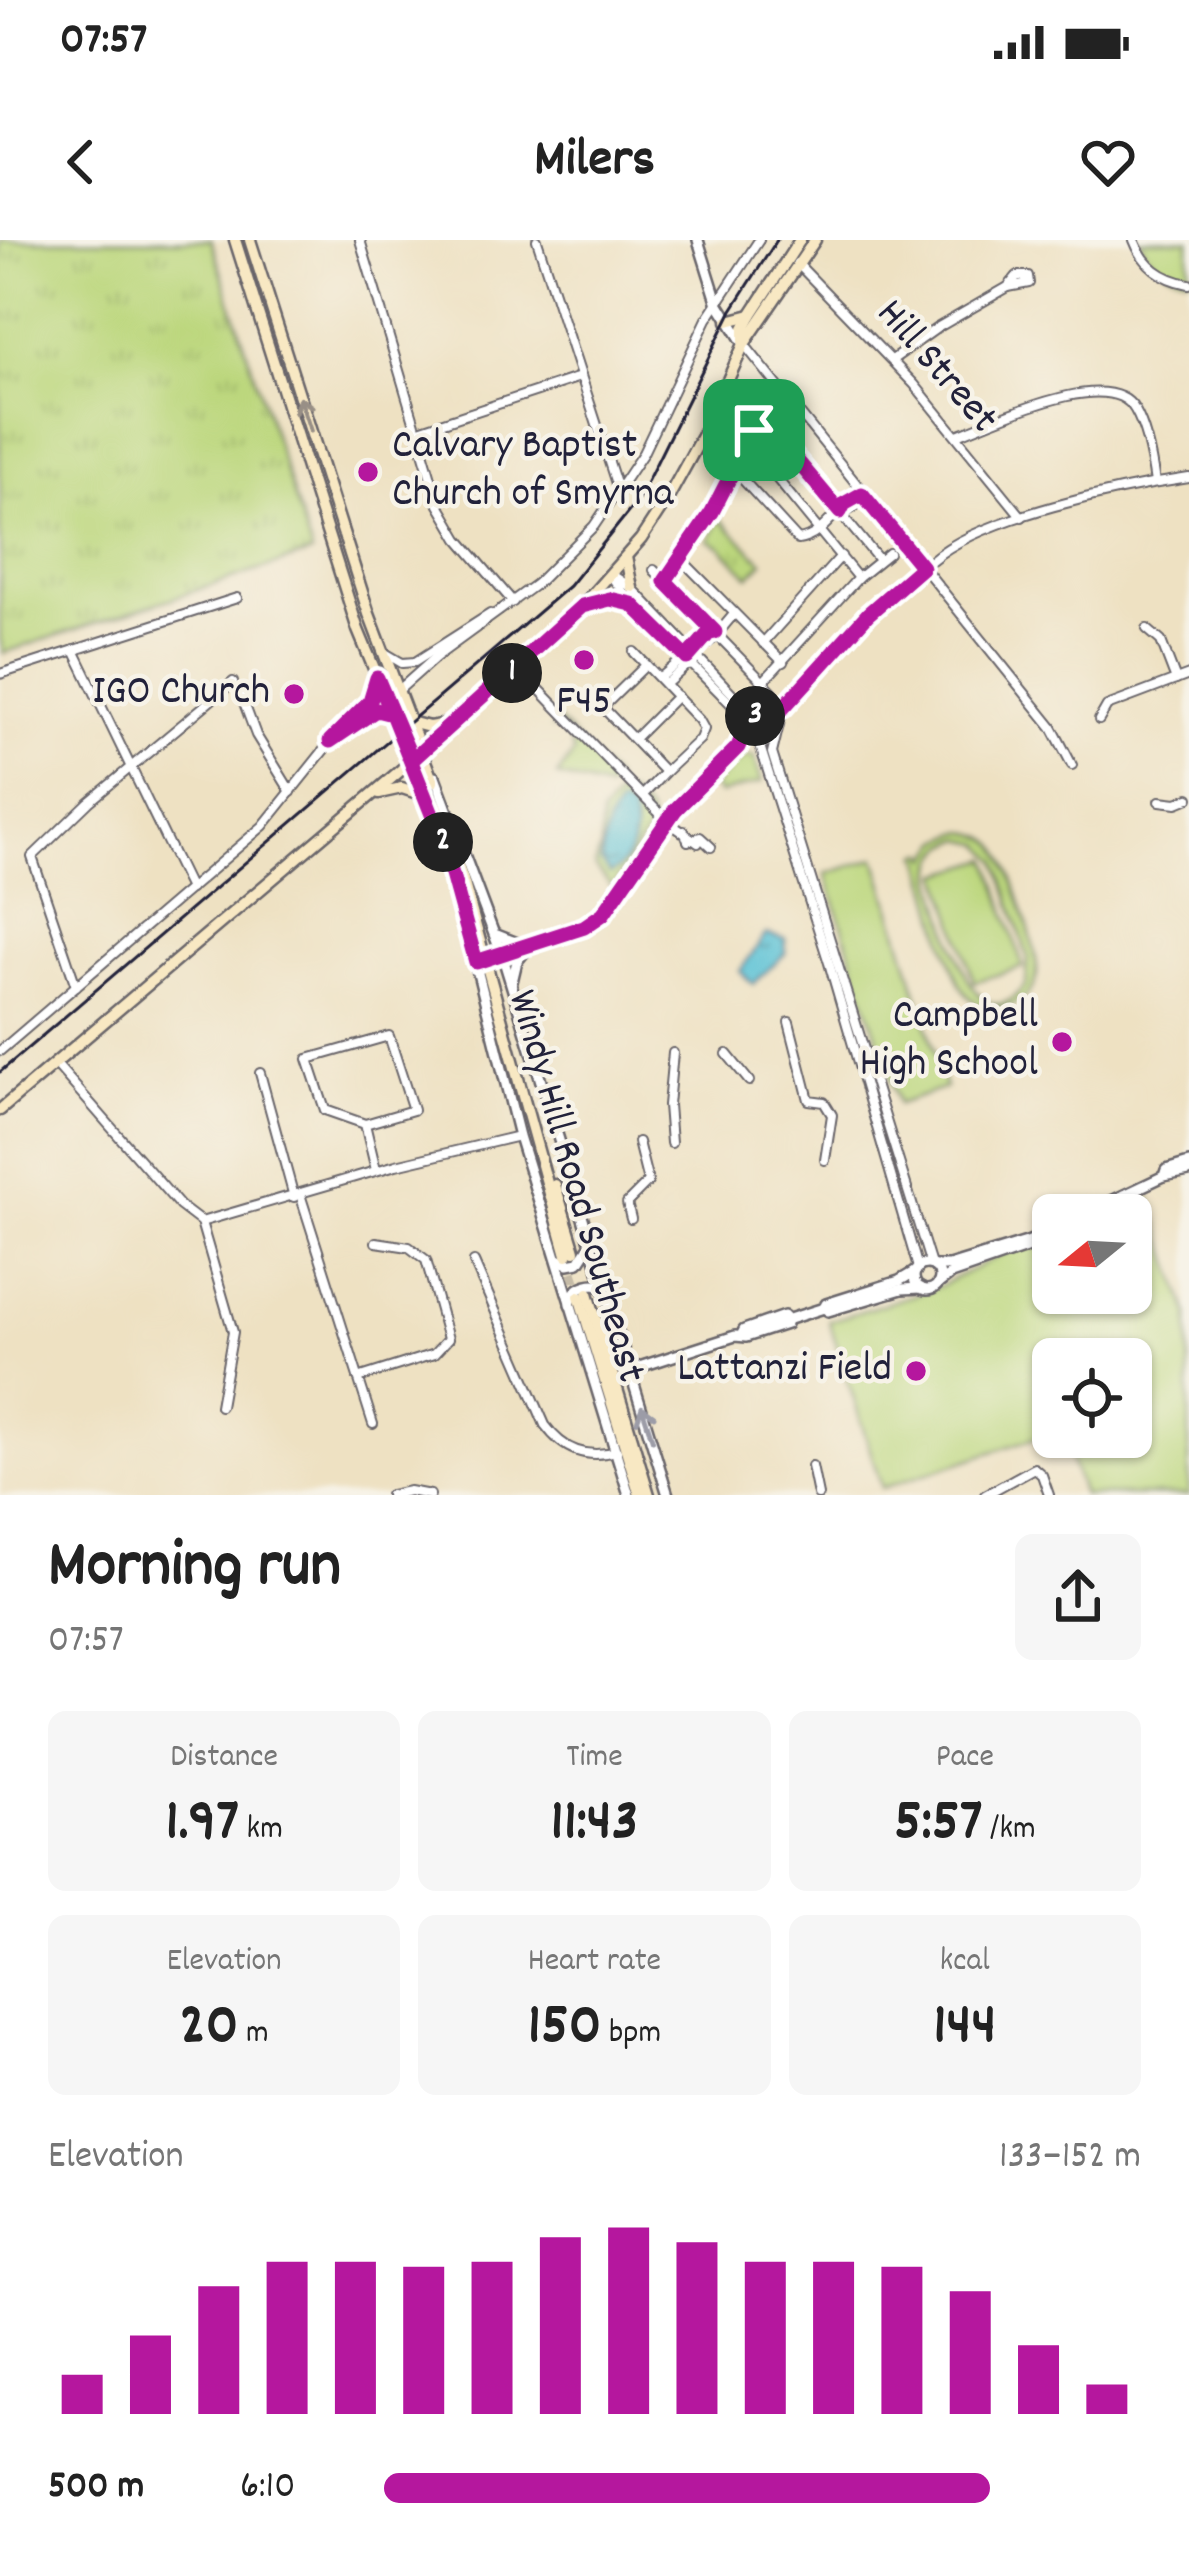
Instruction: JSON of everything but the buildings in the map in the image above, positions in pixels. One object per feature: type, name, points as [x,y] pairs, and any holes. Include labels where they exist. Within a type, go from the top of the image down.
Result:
[{"type":"main road","name":"Windy Hill Road Southeast","points":[[235,240],[334,561],[392,714],[417,756]]},
{"type":"main road","name":"Windy Hill Road Southeast","points":[[250,240],[382,651],[463,880],[565,1254]]},
{"type":"main road","points":[[744,344],[744,328],[751,315],[800,240]]},
{"type":"main road","points":[[0,1110],[498,686],[582,606],[626,556],[679,479],[744,344],[815,240]]},
{"type":"main road","points":[[728,321],[751,315]]},
{"type":"main road","points":[[626,556],[632,588]]},
{"type":"main road","points":[[582,606],[610,599],[632,604]]},
{"type":"main road","points":[[410,722],[429,727],[452,723]]},
{"type":"main road","points":[[370,796],[402,788],[426,796]]},
{"type":"main road","name":"Windy Hill Road Southeast","points":[[579,1298],[644,1495]]},
{"type":"street","points":[[360,240],[446,518],[513,602]]},
{"type":"street","points":[[537,240],[619,493]]},
{"type":"street","points":[[698,240],[718,301],[744,344],[1052,728],[1072,765]]},
{"type":"street","points":[[398,693],[405,681],[562,561],[619,493],[718,301],[759,240]]},
{"type":"street","points":[[1134,240],[1140,255],[1158,274],[1189,284]]},
{"type":"street","name":"Hill Street","points":[[797,263],[892,360],[1022,517]]},
{"type":"street","points":[[892,360],[1008,286]]},
{"type":"street","points":[[416,431],[580,377]]},
{"type":"street","points":[[957,435],[1082,391],[1114,394],[1135,410],[1155,484]]},
{"type":"street","points":[[748,401],[879,560]]},
{"type":"street","points":[[665,581],[764,421]]},
{"type":"street","points":[[745,446],[755,452],[858,578]]},
{"type":"street","points":[[733,470],[795,539],[805,540],[840,512],[847,512],[862,494]]},
{"type":"street","points":[[932,560],[966,535],[1022,517],[1189,478]]},
{"type":"street","points":[[763,682],[858,578],[889,553]]},
{"type":"street","points":[[763,643],[841,556]]},
{"type":"street","points":[[682,560],[782,662]]},
{"type":"street","points":[[922,567],[868,614],[783,708],[772,753],[932,1265],[940,1275],[938,1284]]},
{"type":"street","points":[[654,570],[774,693]]},
{"type":"street","points":[[610,574],[632,588],[739,712],[758,743],[829,963],[917,1269],[915,1281],[921,1288]]},
{"type":"street","points":[[610,574],[632,604],[744,706],[763,715],[774,733]]},
{"type":"street","points":[[0,674],[237,598]]},
{"type":"street","points":[[382,651],[396,662],[412,663],[513,602]]},
{"type":"street","points":[[663,681],[702,650],[734,614]]},
{"type":"street","points":[[1147,629],[1161,641],[1176,680]]},
{"type":"street","points":[[74,650],[190,889]]},
{"type":"street","points":[[634,652],[704,729],[700,740],[643,795]]},
{"type":"street","points":[[531,656],[536,686],[668,821],[685,830],[687,840],[700,837],[711,847]]},
{"type":"street","points":[[602,707],[646,665]]},
{"type":"street","points":[[1099,720],[1107,706],[1189,675]]},
{"type":"street","points":[[0,1051],[263,826],[330,741],[370,701],[377,678]]},
{"type":"street","points":[[76,986],[32,857],[130,766],[233,682]]},
{"type":"street","points":[[498,686],[536,686]]},
{"type":"street","points":[[590,694],[665,772]]},
{"type":"street","points":[[241,695],[260,742],[291,792]]},
{"type":"street","points":[[634,739],[677,696]]},
{"type":"street","points":[[477,962],[584,927],[606,911],[668,821],[734,752],[749,721],[783,708]]},
{"type":"street","points":[[330,741],[376,710],[392,714]]},
{"type":"street","points":[[734,752],[774,733]]},
{"type":"street","name":"Windy Hill Road Southeast","points":[[417,756],[477,962],[519,1136],[579,1298],[629,1495]]},
{"type":"street","name":"Windy Hill Road Southeast","points":[[417,756],[493,929],[668,1495]]},
{"type":"street","points":[[1160,801],[1177,803],[1189,798]]},
{"type":"street","points":[[493,929],[499,937],[528,945]]},
{"type":"street","points":[[512,988],[517,961],[528,945]]},
{"type":"street","points":[[789,1022],[809,1100],[824,1102],[832,1115],[825,1160]]},
{"type":"street","points":[[389,1036],[412,1110],[365,1124],[325,1110],[308,1059],[389,1036]]},
{"type":"street","points":[[671,1142],[668,1105],[673,1053]]},
{"type":"street","points":[[727,1054],[749,1081]]},
{"type":"street","points":[[54,1062],[180,1206],[201,1222],[233,1332],[220,1406]]},
{"type":"street","points":[[260,1073],[373,1424]]},
{"type":"street","points":[[365,1124],[376,1171]]},
{"type":"street","points":[[201,1222],[519,1136]]},
{"type":"street","points":[[631,1219],[627,1202],[648,1182],[638,1142]]},
{"type":"street","points":[[1126,1194],[1189,1167]]},
{"type":"street","points":[[630,1370],[786,1324],[826,1304],[899,1281],[917,1269],[949,1266],[1030,1241]]},
{"type":"street","points":[[824,1308],[828,1311],[902,1289],[930,1289],[947,1275],[1001,1258],[1030,1241]]},
{"type":"street","points":[[358,1378],[434,1354],[448,1339],[426,1260],[411,1248],[376,1242]]},
{"type":"street","points":[[565,1254],[562,1263],[574,1264],[584,1258],[590,1244]]},
{"type":"street","points":[[474,1262],[545,1425],[577,1452],[597,1457],[616,1451]]},
{"type":"street","points":[[579,1298],[574,1293],[585,1285],[596,1284],[606,1291]]},
{"type":"street","points":[[812,1466],[818,1495]]},
{"type":"street","points":[[983,1494],[1034,1468],[1042,1475],[1048,1495]]},
{"type":"street","points":[[390,1495],[409,1491],[430,1495]]},
{"type":"green space","points":[[0,240],[211,240],[312,553],[3,653]]},
{"type":"green space","points":[[1140,240],[1189,240],[1189,277],[1159,266]]},
{"type":"green space","points":[[720,519],[763,562],[749,576],[708,540]]},
{"type":"green space","points":[[558,720],[615,780],[607,789],[557,776],[574,753],[574,741],[559,725],[553,727]]},
{"type":"green space","points":[[744,756],[754,757],[762,782],[719,794],[713,786]]},
{"type":"green space","points":[[628,793],[648,813],[652,826],[612,888],[595,866],[601,847],[601,815],[618,795]]},
{"type":"green space","points":[[962,832],[976,833],[1002,853],[1037,965],[1032,988],[1014,1004],[1003,1008],[979,1004],[969,997],[954,971],[920,854],[926,852],[929,858],[941,841]],"holes":[[[963,839],[982,843],[998,861],[1028,959],[1026,984],[1007,1002],[991,1003],[964,971],[935,881],[935,866],[944,849]]]},
{"type":"green space","points":[[876,858],[946,1088],[898,1104],[826,874]]},
{"type":"green space","points":[[989,859],[1023,967],[974,982],[940,874]]},
{"type":"green space","points":[[1152,1205],[1189,1315],[1189,1495],[1083,1495],[1070,1458],[1152,1458],[1152,1338],[1032,1338],[1032,1439],[882,1488],[829,1321],[933,1289],[1032,1240],[1032,1314],[1152,1314]]},
{"type":"water","points":[[620,804],[631,811],[634,838],[624,862],[610,874],[601,862],[608,821]]},
{"type":"water","points":[[766,934],[785,939],[786,953],[753,984],[740,971]]},
{"type":"tunnel","points":[[567,1258],[579,1296]]},
{"type":"railway","points":[[0,1072],[569,586],[638,500],[732,310],[777,240]]},
{"type":"place","name":"Calvary Baptist Church of Smyrna","points":[[368,472]]},
{"type":"place","name":"F45","points":[[584,660]]},
{"type":"place","name":"IGO Church","points":[[294,694]]},
{"type":"place","name":"Campbell High School","points":[[1062,1042]]},
{"type":"place","name":"Lattanzi Field","points":[[916,1371]]},
{"type":"route","points":[[764,421],[840,512],[855,494],[862,494],[922,567],[868,614],[783,708],[749,721],[738,747],[675,810],[603,914],[584,927],[476,962],[443,842],[392,714],[385,710],[368,713],[330,741],[370,701],[377,678],[412,760],[582,606],[605,600],[632,604],[687,658],[715,632],[665,581],[712,512],[754,430],[764,421]]}]
